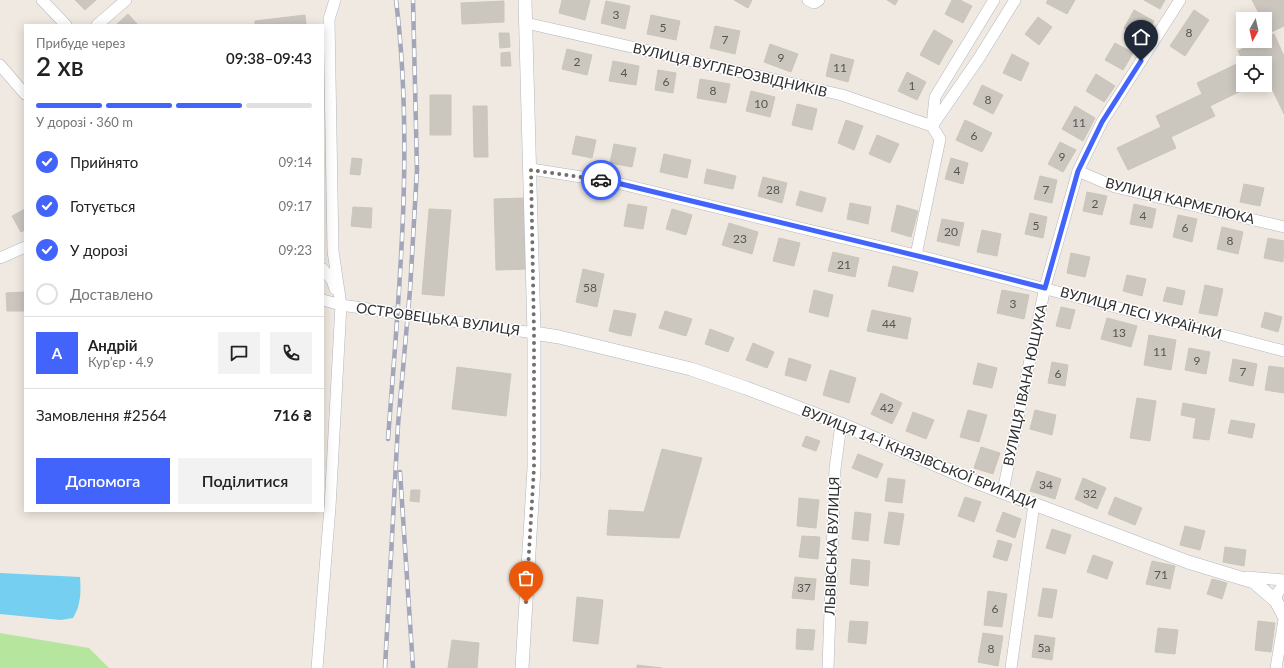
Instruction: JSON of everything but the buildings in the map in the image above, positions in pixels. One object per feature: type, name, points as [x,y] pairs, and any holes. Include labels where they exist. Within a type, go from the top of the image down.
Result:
[{"type":"street","points":[[42,0],[65,24]]},
{"type":"street","points":[[99,24],[126,0]]},
{"type":"street","points":[[317,668],[330,508],[342,305],[333,251],[329,19],[335,0]]},
{"type":"street","points":[[522,668],[534,468],[534,333],[531,170],[525,0]]},
{"type":"street","points":[[808,0],[814,3],[819,0]]},
{"type":"street","points":[[916,255],[940,139],[932,126],[935,97],[994,0]]},
{"type":"street","points":[[932,126],[979,58],[1015,0]]},
{"type":"street","name":"ВУЛИЦЯ ІВАНА ЮЩУКА","points":[[1003,491],[1045,288],[1078,171],[1102,122],[1180,0]]},
{"type":"street","name":"ВУЛИЦЯ ВУГЛЕРОЗВІДНИКІВ","points":[[526,23],[842,96],[932,126]]},
{"type":"street","points":[[0,65],[24,93]]},
{"type":"street","name":"ВУЛИЦЯ ЛЕСІ УКРАЇНКИ","points":[[531,170],[613,182],[916,255],[1284,351]]},
{"type":"street","name":"ВУЛИЦЯ КАРМЕЛЮКА","points":[[1078,171],[1115,187],[1284,227]]},
{"type":"street","points":[[0,258],[24,247]]},
{"type":"street","name":"ОСТРОВЕЦЬКА ВУЛИЦЯ","points":[[324,270],[332,280],[342,305]]},
{"type":"street","name":"ОСТРОВЕЦЬКА ВУЛИЦЯ","points":[[324,300],[342,305],[534,333]]},
{"type":"street","name":"ВУЛИЦЯ 14-Ї КНЯЗІВСЬКОЇ БРИГАДИ","points":[[534,333],[559,337],[691,369],[746,388],[841,424],[976,482],[1188,562],[1254,582],[1276,601],[1284,616]]},
{"type":"street","name":"ЛЬВІВСЬКА ВУЛИЦЯ","points":[[828,668],[835,469],[841,424]]},
{"type":"street","points":[[1011,668],[1034,504]]},
{"type":"street","points":[[1233,575],[1268,580],[1284,580]]},
{"type":"street","points":[[1276,601],[1277,594],[1284,584]]},
{"type":"street","points":[[1276,668],[1284,620]]},
{"type":"green space","points":[[0,633],[89,648],[109,668],[0,668]]},
{"type":"water","points":[[0,573],[80,577],[80,598],[76,613],[73,618],[61,620],[0,614]]},
{"type":"railway","points":[[388,439],[403,220],[404,110],[396,0]]},
{"type":"railway","points":[[385,668],[398,425],[410,290],[417,170],[413,0]]},
{"type":"railway","points":[[400,472],[413,668]]},
{"type":"way so far","points":[[526,602],[534,468],[534,333],[531,170],[601,180]]},
{"type":"route","points":[[601,180],[916,255],[1045,288],[1078,171],[1102,122],[1141,61]]}]
